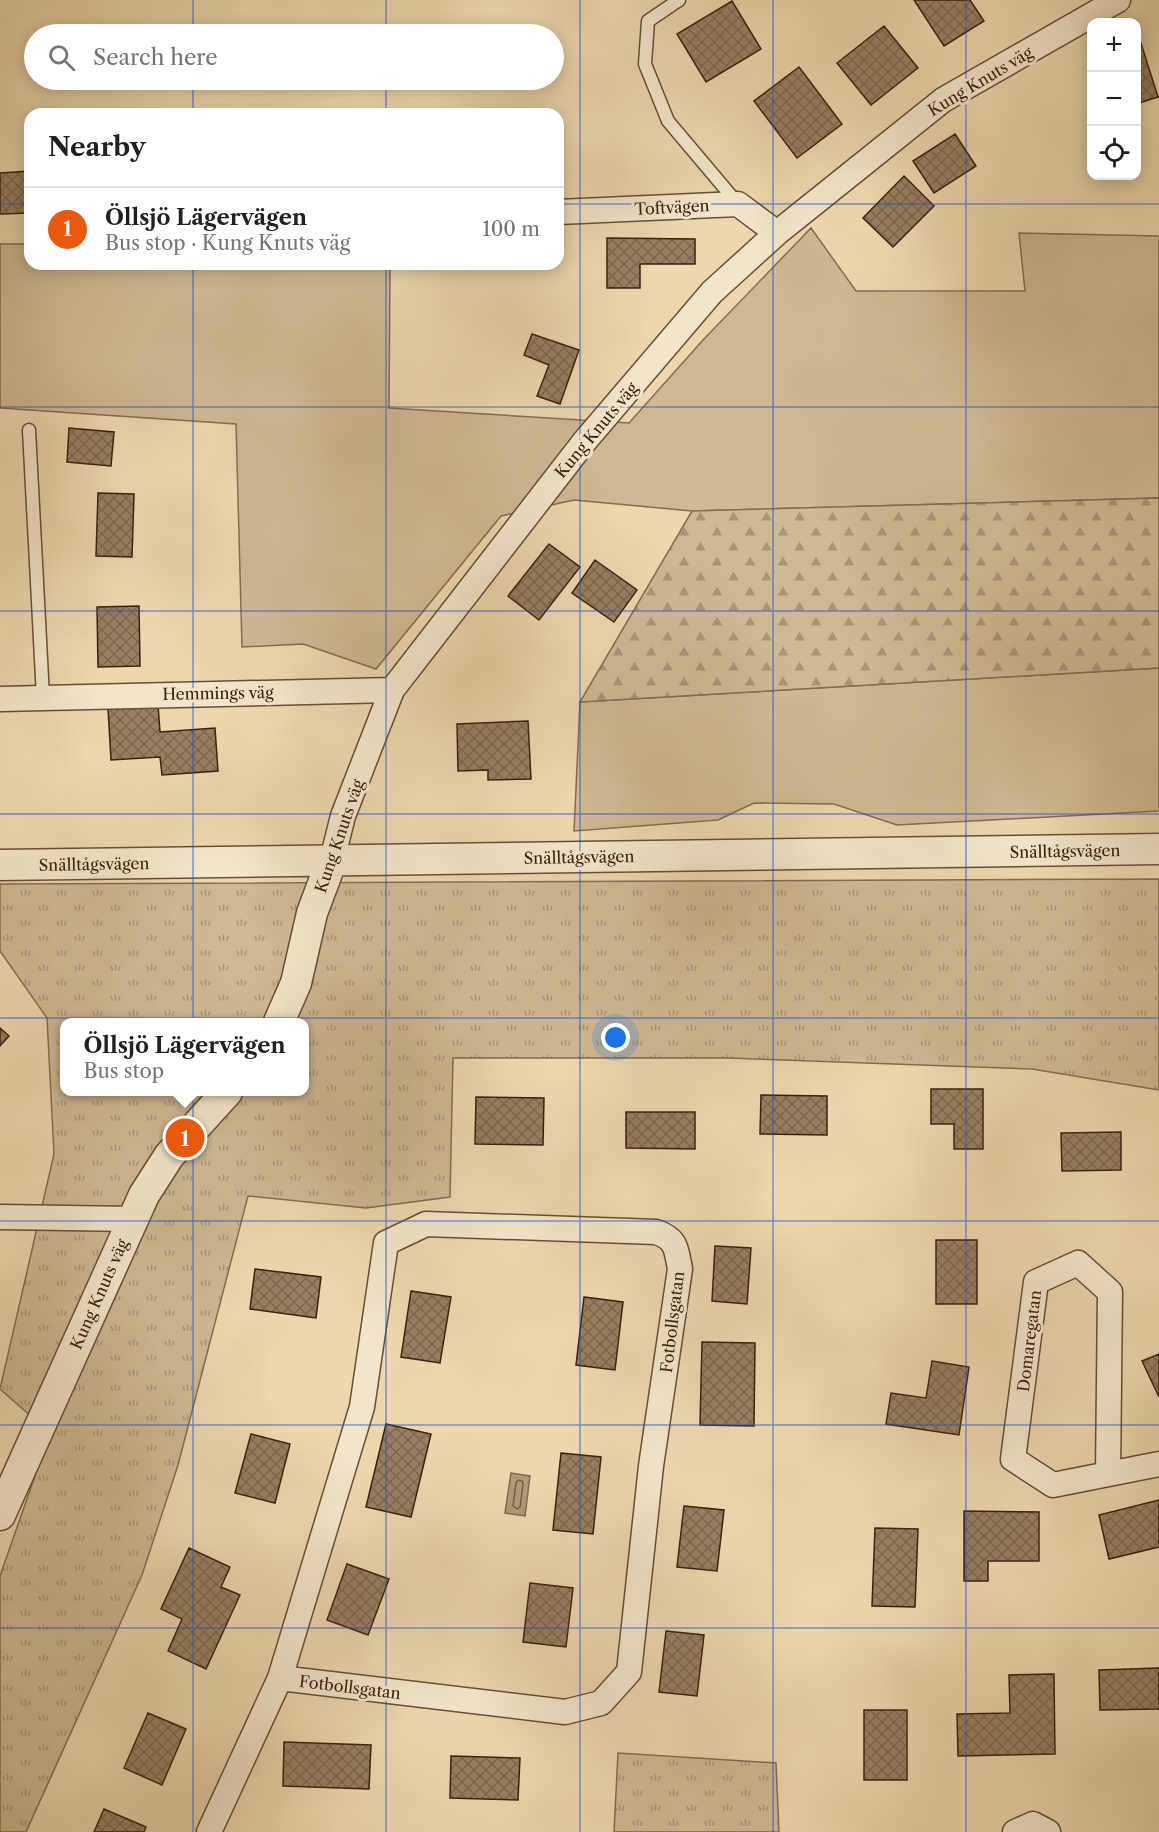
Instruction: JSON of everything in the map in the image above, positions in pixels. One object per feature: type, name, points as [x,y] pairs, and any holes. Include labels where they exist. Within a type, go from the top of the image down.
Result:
[{"type":"street","name":"Kung Knuts väg","points":[[281,1018],[297,983],[312,913],[332,860],[343,816],[392,690],[584,442],[712,292],[777,233],[943,100],[1118,0]]},
{"type":"street","name":"Toftvägen","points":[[564,212],[738,204]]},
{"type":"street","points":[[738,204],[777,233]]},
{"type":"street","name":"Hemmings väg","points":[[0,699],[392,690]]},
{"type":"street","name":"Snälltågsvägen","points":[[0,865],[1159,849]]},
{"type":"street","name":"Kung Knuts väg","points":[[0,1515],[144,1195],[169,1156],[223,1096]]},
{"type":"street","points":[[0,1217],[133,1219]]},
{"type":"street","name":"Fotbollsgatan","points":[[209,1832],[280,1678],[362,1407],[386,1243],[426,1224],[656,1232],[668,1236],[676,1246],[680,1269],[651,1466],[629,1672],[601,1703],[565,1712],[280,1678]]},
{"type":"street","name":"Domaregatan","points":[[1108,1474],[1110,1292],[1078,1263],[1036,1282],[1013,1459],[1053,1485],[1159,1464]]},
{"type":"street","points":[[1015,1832],[1034,1824],[1048,1832]]},
{"type":"lane","points":[[680,0],[648,21],[645,64],[668,121],[738,204]]},
{"type":"lane","points":[[29,430],[43,697]]},
{"type":"green space","points":[[811,228],[856,291],[1025,291],[1019,233],[1159,236],[1159,498],[692,511],[574,500],[501,516],[376,669],[303,644],[242,647],[236,424],[0,408],[0,244],[24,244],[24,270],[390,270],[389,408],[629,423],[703,340]]},
{"type":"green space","points":[[1159,498],[1159,668],[580,702],[692,511]]},
{"type":"green space","points":[[1159,668],[1159,811],[897,825],[834,804],[754,803],[718,820],[574,831],[580,702]]},
{"type":"green space","points":[[1159,879],[1159,1090],[1032,1069],[726,1058],[453,1058],[450,1197],[366,1208],[248,1196],[178,1465],[142,1575],[26,1832],[0,1832],[0,1576],[50,1433],[0,1389],[54,1154],[47,1018],[0,951],[0,884]]},
{"type":"green space","points":[[618,1753],[776,1763],[779,1832],[614,1832]]},
{"type":"water","points":[[511,1473],[530,1476],[525,1516],[505,1513]]},
{"type":"building","points":[[914,0],[970,0],[984,21],[944,46]]},
{"type":"building","points":[[732,1],[761,49],[706,82],[677,34]]},
{"type":"building","points":[[884,26],[918,68],[871,105],[837,63]]},
{"type":"building","points":[[1141,43],[1158,97],[1141,102]]},
{"type":"building","points":[[799,67],[842,124],[797,158],[754,101]]},
{"type":"building","points":[[955,134],[976,166],[934,193],[913,161]]},
{"type":"building","points":[[24,171],[24,213],[0,214],[0,173]]},
{"type":"building","points":[[904,176],[934,206],[893,247],[863,218]]},
{"type":"building","points":[[607,238],[695,239],[695,264],[640,264],[640,288],[607,288]]},
{"type":"building","points":[[532,334],[579,350],[560,404],[537,396],[549,365],[524,355]]},
{"type":"building","points":[[69,428],[114,432],[111,466],[67,462]]},
{"type":"building","points":[[98,493],[134,494],[132,557],[96,556]]},
{"type":"building","points":[[549,544],[580,567],[539,620],[508,596]]},
{"type":"building","points":[[595,560],[637,590],[614,622],[572,593]]},
{"type":"building","points":[[139,606],[140,666],[98,667],[97,607]]},
{"type":"building","points":[[158,705],[160,732],[215,728],[218,771],[162,775],[160,757],[111,760],[108,708]]},
{"type":"building","points":[[528,721],[531,779],[488,780],[488,770],[458,771],[457,724]]},
{"type":"building","points":[[0,1028],[9,1036],[0,1046]]},
{"type":"building","points":[[931,1089],[983,1089],[983,1149],[954,1149],[954,1124],[931,1124]]},
{"type":"building","points":[[761,1095],[827,1096],[827,1135],[760,1134]]},
{"type":"building","points":[[476,1097],[544,1098],[543,1145],[475,1144]]},
{"type":"building","points":[[626,1112],[695,1112],[695,1149],[626,1148]]},
{"type":"building","points":[[1121,1132],[1121,1170],[1062,1171],[1061,1133]]},
{"type":"building","points":[[936,1240],[977,1240],[977,1304],[936,1304]]},
{"type":"building","points":[[715,1246],[751,1248],[747,1304],[712,1301]]},
{"type":"building","points":[[255,1269],[321,1277],[316,1318],[250,1309]]},
{"type":"building","points":[[411,1291],[451,1297],[440,1363],[401,1357]]},
{"type":"building","points":[[584,1297],[623,1302],[615,1370],[576,1365]]},
{"type":"building","points":[[702,1342],[755,1343],[754,1426],[700,1425]]},
{"type":"building","points":[[1159,1354],[1159,1397],[1142,1361]]},
{"type":"building","points":[[932,1361],[969,1367],[959,1435],[886,1424],[891,1393],[926,1398]]},
{"type":"building","points":[[386,1424],[431,1434],[411,1517],[366,1507]]},
{"type":"building","points":[[251,1434],[290,1444],[275,1503],[235,1493]]},
{"type":"building","points":[[561,1453],[601,1457],[593,1534],[553,1530]]},
{"type":"building","points":[[1159,1500],[1159,1547],[1109,1559],[1099,1515]]},
{"type":"building","points":[[684,1506],[724,1510],[717,1571],[677,1567]]},
{"type":"building","points":[[964,1511],[1039,1512],[1039,1561],[988,1561],[988,1581],[964,1581]]},
{"type":"building","points":[[875,1528],[918,1529],[915,1607],[872,1606]]},
{"type":"building","points":[[189,1548],[230,1567],[221,1587],[240,1595],[206,1669],[168,1651],[182,1619],[161,1609]]},
{"type":"building","points":[[347,1564],[389,1579],[368,1635],[327,1620]]},
{"type":"building","points":[[530,1583],[573,1588],[566,1647],[523,1642]]},
{"type":"building","points":[[666,1631],[704,1635],[697,1696],[659,1692]]},
{"type":"building","points":[[1159,1668],[1159,1709],[1100,1710],[1099,1670]]},
{"type":"building","points":[[1054,1674],[1055,1754],[958,1756],[957,1714],[1010,1713],[1009,1675]]},
{"type":"building","points":[[864,1710],[907,1710],[907,1780],[864,1780]]},
{"type":"building","points":[[148,1713],[186,1729],[162,1785],[124,1768]]},
{"type":"building","points":[[284,1742],[371,1745],[369,1789],[283,1786]]},
{"type":"building","points":[[451,1756],[520,1758],[518,1800],[450,1798]]},
{"type":"building","points":[[104,1809],[146,1827],[144,1832],[94,1832]]},
{"type":"place","name":"Öllsjö Lägervägen","points":[[185,1138]]}]
